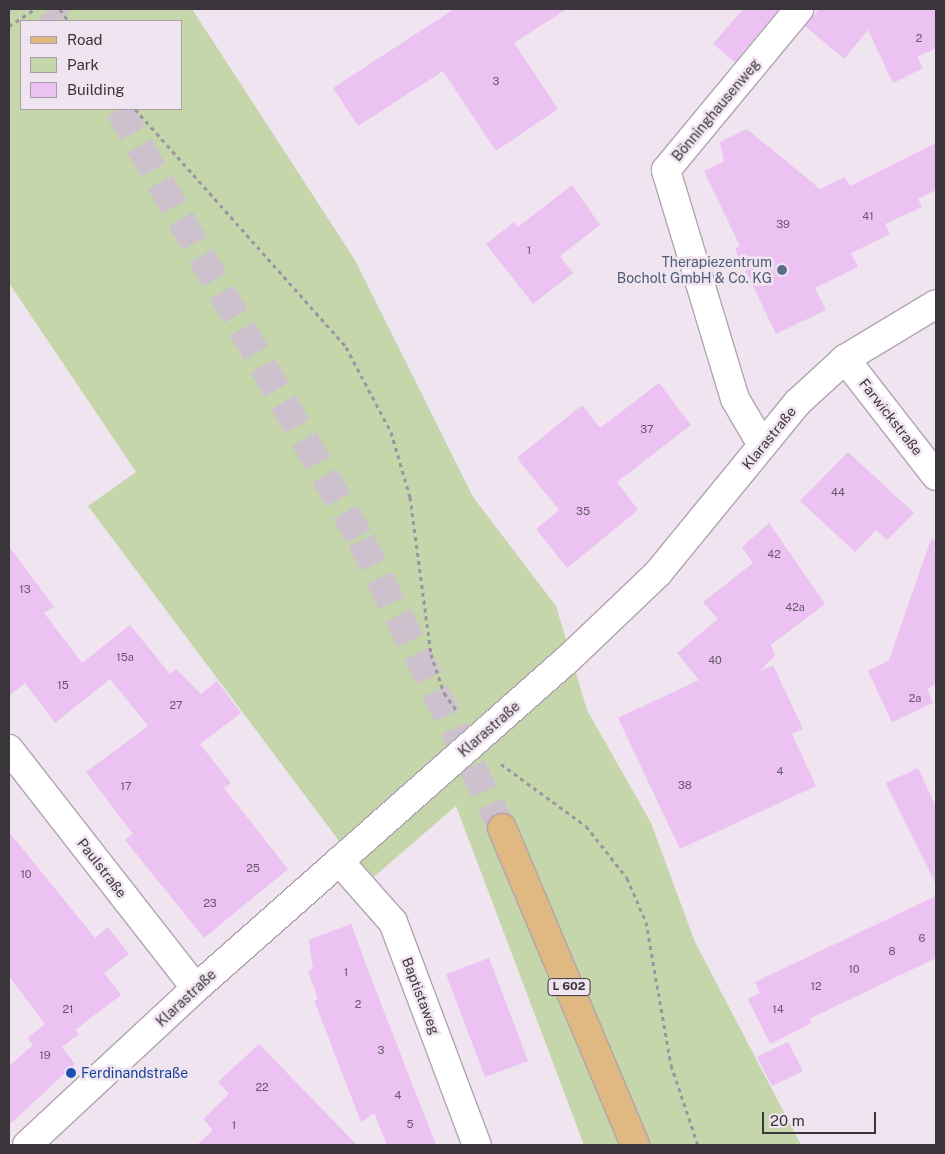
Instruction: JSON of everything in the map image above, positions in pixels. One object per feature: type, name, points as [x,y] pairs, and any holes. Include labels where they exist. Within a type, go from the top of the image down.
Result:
[{"type":"main road","name":"L 602","points":[[502,828],[635,1145]]},
{"type":"street","name":"Bönninghausenweg","points":[[762,445],[735,399],[666,170],[799,9]]},
{"type":"street","name":"Klarastraße","points":[[31,1144],[196,988],[477,740],[658,573],[798,402],[845,359],[936,304]]},
{"type":"street","name":"Farwickstraße","points":[[845,359],[936,476]]},
{"type":"street","name":"Paulstraße","points":[[9,749],[196,988]]},
{"type":"street","name":"Baptistaweg","points":[[339,861],[393,922],[477,1145]]},
{"type":"path","points":[[9,26],[35,9]]},
{"type":"path","points":[[60,9],[67,20]]},
{"type":"path","points":[[137,110],[346,347],[391,432],[410,497],[431,654],[444,693],[477,740],[510,773],[586,826],[627,878],[646,922],[671,1065],[698,1145]]},
{"type":"green space","points":[[9,9],[192,9],[355,260],[473,497],[556,606],[587,710],[651,823],[695,942],[801,1145],[584,1145],[456,806],[369,881],[88,506],[136,472],[9,283]]},
{"type":"building","points":[[454,9],[567,9],[514,43],[558,109],[496,151],[443,71],[358,126],[333,88]]},
{"type":"building","points":[[743,9],[779,9],[735,62],[713,44]]},
{"type":"building","points":[[819,9],[936,9],[936,48],[917,57],[923,68],[893,83],[868,30],[844,59],[805,26]]},
{"type":"building","points":[[747,129],[820,189],[845,177],[850,186],[936,143],[936,190],[918,199],[922,207],[885,224],[890,234],[851,253],[858,267],[815,288],[826,310],[776,334],[735,249],[740,246],[704,171],[724,162],[720,142]]},
{"type":"building","points":[[572,185],[600,225],[560,256],[573,273],[533,304],[486,244],[514,222],[518,227]]},
{"type":"building","points":[[659,383],[691,425],[617,482],[638,510],[567,568],[536,529],[559,510],[517,458],[582,405],[600,428]]},
{"type":"building","points":[[848,452],[914,513],[887,540],[876,530],[855,552],[800,501]]},
{"type":"building","points":[[769,523],[825,604],[771,645],[775,655],[759,672],[773,665],[803,729],[792,734],[816,786],[680,849],[618,718],[699,680],[677,653],[718,619],[703,602],[753,563],[742,547]]},
{"type":"building","points":[[931,539],[936,540],[936,684],[927,689],[933,703],[892,722],[868,671],[889,660]]},
{"type":"building","points":[[9,546],[54,607],[44,613],[82,663],[130,625],[170,674],[176,669],[201,694],[217,681],[241,713],[200,744],[231,783],[224,788],[288,869],[204,938],[125,840],[133,834],[86,772],[148,726],[110,679],[55,723],[25,683],[9,696]]},
{"type":"building","points":[[918,768],[936,807],[936,885],[886,783]]},
{"type":"building","points":[[9,832],[95,938],[108,927],[129,954],[104,973],[121,995],[75,1030],[79,1034],[62,1047],[75,1064],[9,1125],[9,1066],[33,1045],[27,1038],[45,1024],[9,976]]},
{"type":"building","points":[[936,896],[936,958],[809,1019],[812,1023],[770,1044],[748,999],[760,993],[755,982]]},
{"type":"building","points":[[351,924],[436,1145],[387,1145],[374,1113],[361,1122],[314,1000],[318,999],[308,971],[313,969],[309,940]]},
{"type":"building","points":[[489,958],[528,1061],[485,1077],[446,974]]},
{"type":"building","points":[[788,1042],[803,1071],[772,1086],[757,1057]]},
{"type":"building","points":[[259,1044],[357,1145],[197,1145],[213,1130],[203,1119],[229,1094],[218,1082]]},
{"type":"tunnel","points":[[50,9],[57,20]]},
{"type":"tunnel","points":[[120,110],[361,540],[502,828]]},
{"type":"place","name":"Therapiezentrum Bocholt GmbH & Co. KG","points":[[782,270]]},
{"type":"place","name":"Ferdinandstraße","points":[[71,1073]]}]
